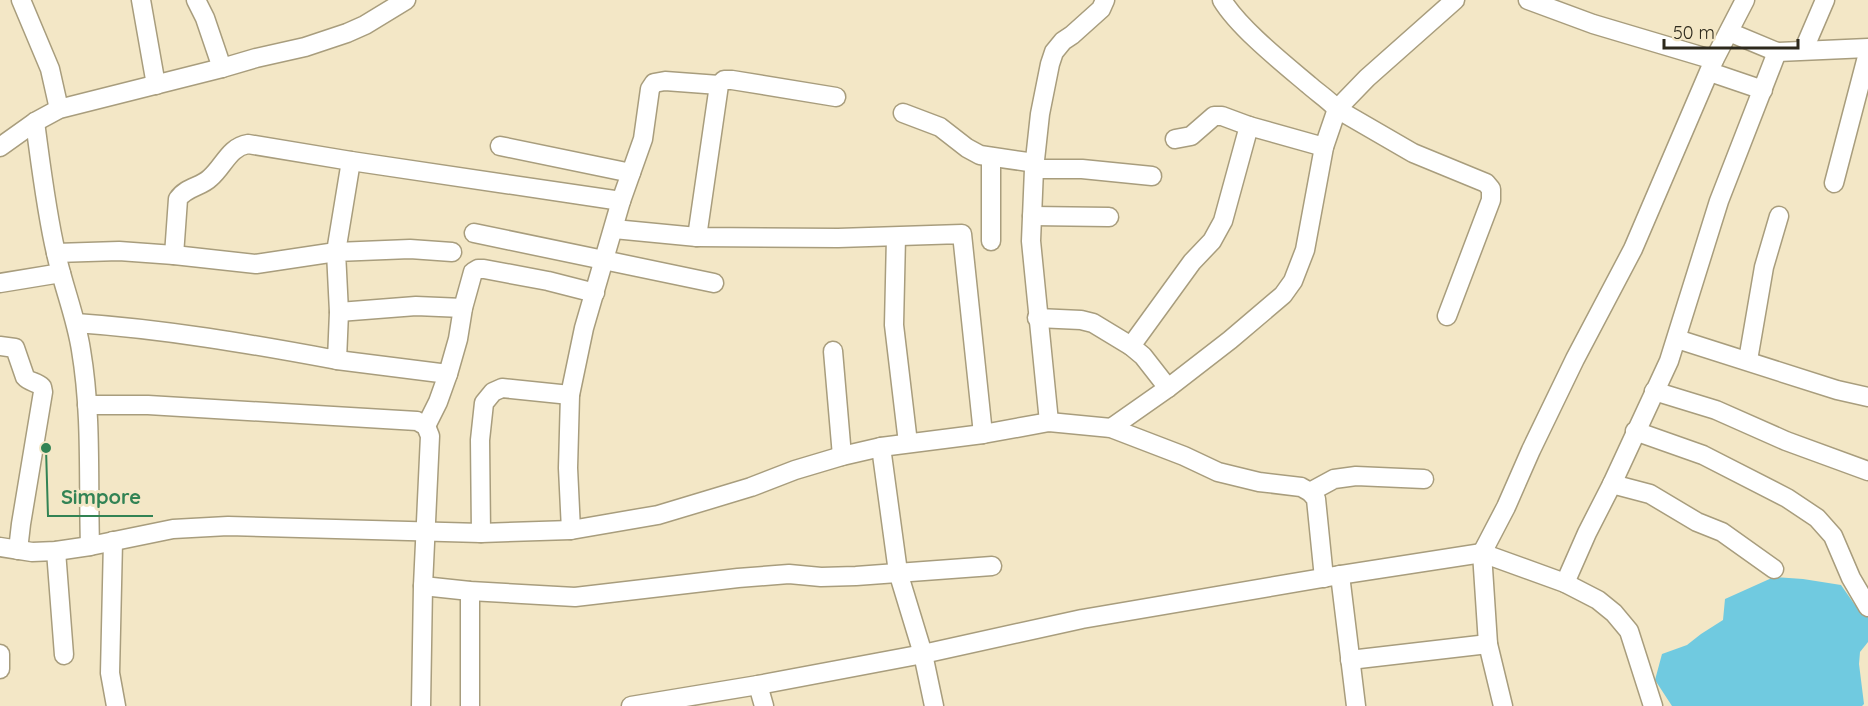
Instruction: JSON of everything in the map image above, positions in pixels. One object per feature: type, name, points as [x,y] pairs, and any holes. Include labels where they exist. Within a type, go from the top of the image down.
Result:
[{"type":"street","points":[[21,0],[50,69],[59,109]]},
{"type":"street","points":[[141,0],[156,85]]},
{"type":"street","points":[[196,0],[205,18],[222,68]]},
{"type":"street","points":[[0,147],[35,122],[59,109],[256,58],[305,48],[347,33],[379,7],[406,0]]},
{"type":"street","points":[[1049,422],[1031,242],[1034,166],[1040,114],[1054,52],[1063,41],[1101,9],[1105,0]]},
{"type":"street","points":[[1222,0],[1250,32],[1337,109],[1413,153],[1486,183],[1491,189],[1491,200],[1447,316]]},
{"type":"street","points":[[1111,428],[1168,388],[1283,295],[1293,281],[1305,250],[1324,147],[1337,109],[1455,0]]},
{"type":"street","points":[[1528,0],[1712,66],[1763,90]]},
{"type":"street","points":[[1503,706],[1488,644],[1482,553],[1575,359],[1633,249],[1712,66],[1745,0]]},
{"type":"street","points":[[1804,50],[1825,0]]},
{"type":"street","points":[[1729,32],[1777,52],[1868,48]]},
{"type":"street","points":[[1565,583],[1669,361],[1719,201],[1777,52]]},
{"type":"street","points":[[1834,183],[1868,53]]},
{"type":"street","points":[[697,237],[719,86],[724,80],[836,97]]},
{"type":"street","points":[[572,530],[568,468],[570,394],[584,328],[621,201],[643,139],[650,89],[654,83],[665,81],[719,86]]},
{"type":"street","points":[[903,113],[940,127],[980,155],[1034,166],[1152,176]]},
{"type":"street","points":[[1175,139],[1191,136],[1214,116],[1222,116],[1324,147]]},
{"type":"street","points":[[35,122],[56,253],[82,351],[90,447],[90,546]]},
{"type":"street","points":[[1131,346],[1192,262],[1212,241],[1223,221],[1249,126]]},
{"type":"street","points":[[174,255],[178,199],[183,192],[209,180],[239,146],[248,144],[621,201]]},
{"type":"street","points":[[500,146],[631,173]]},
{"type":"street","points":[[991,157],[991,241]]},
{"type":"street","points":[[337,360],[339,312],[336,252],[351,161]]},
{"type":"street","points":[[1032,216],[1108,218]]},
{"type":"street","points":[[1748,360],[1764,267],[1779,216]]},
{"type":"street","points":[[614,229],[697,237],[896,237],[962,234],[983,434]]},
{"type":"street","points":[[474,233],[714,283]]},
{"type":"street","points":[[896,237],[894,325],[908,443]]},
{"type":"street","points":[[56,253],[120,251],[256,264],[336,252],[410,249],[452,252]]},
{"type":"street","points":[[426,426],[448,374],[473,272],[478,269],[548,281],[595,293]]},
{"type":"street","points":[[0,283],[61,273]]},
{"type":"street","points":[[339,312],[416,306],[463,308]]},
{"type":"street","points":[[1037,318],[1081,320],[1093,323],[1143,356],[1168,388]]},
{"type":"street","points":[[76,323],[185,334],[337,360],[448,374]]},
{"type":"street","points":[[1677,339],[1868,398]]},
{"type":"street","points":[[0,346],[15,348],[23,373],[27,379],[42,387],[43,392],[21,524],[9,549],[32,552],[90,546],[173,529],[228,526],[481,534],[572,530],[658,515],[751,487],[795,470],[881,447],[983,434],[1049,422],[1111,428],[1184,456],[1218,472],[1259,482],[1301,487],[1310,492],[1316,499],[1350,660],[1356,706]]},
{"type":"street","points":[[833,351],[842,456]]},
{"type":"street","points":[[481,534],[480,440],[484,403],[493,392],[502,388],[570,394]]},
{"type":"street","points":[[1654,391],[1716,410],[1786,441],[1868,471]]},
{"type":"street","points":[[87,405],[148,405],[417,421],[426,426],[430,436],[423,586],[422,706]]},
{"type":"street","points":[[1635,431],[1702,455],[1786,498],[1817,518],[1833,536],[1860,575],[1868,608]]},
{"type":"street","points":[[881,447],[898,572],[923,654],[934,706]]},
{"type":"street","points":[[1310,492],[1334,479],[1356,477],[1424,479]]},
{"type":"street","points":[[1612,484],[1650,494],[1697,522],[1722,532],[1774,569]]},
{"type":"street","points":[[113,541],[110,673],[116,706]]},
{"type":"street","points":[[56,551],[64,655]]},
{"type":"street","points":[[631,706],[923,654],[1082,619],[1482,553],[1565,583],[1599,600],[1622,621],[1629,632],[1653,706]]},
{"type":"street","points":[[423,586],[575,597],[789,574],[821,577],[856,576],[992,566]]},
{"type":"street","points":[[470,591],[470,706]]},
{"type":"street","points":[[1350,660],[1488,644]]},
{"type":"street","points":[[0,654],[0,669]]},
{"type":"street","points":[[759,685],[764,706]]},
{"type":"water","points":[[1774,577],[1841,585],[1855,605],[1868,616],[1868,642],[1860,652],[1859,664],[1864,704],[1862,706],[1672,706],[1655,680],[1662,654],[1687,645],[1723,620],[1725,599]]},
{"type":"place","name":"Simpore","points":[[46,448]]}]
